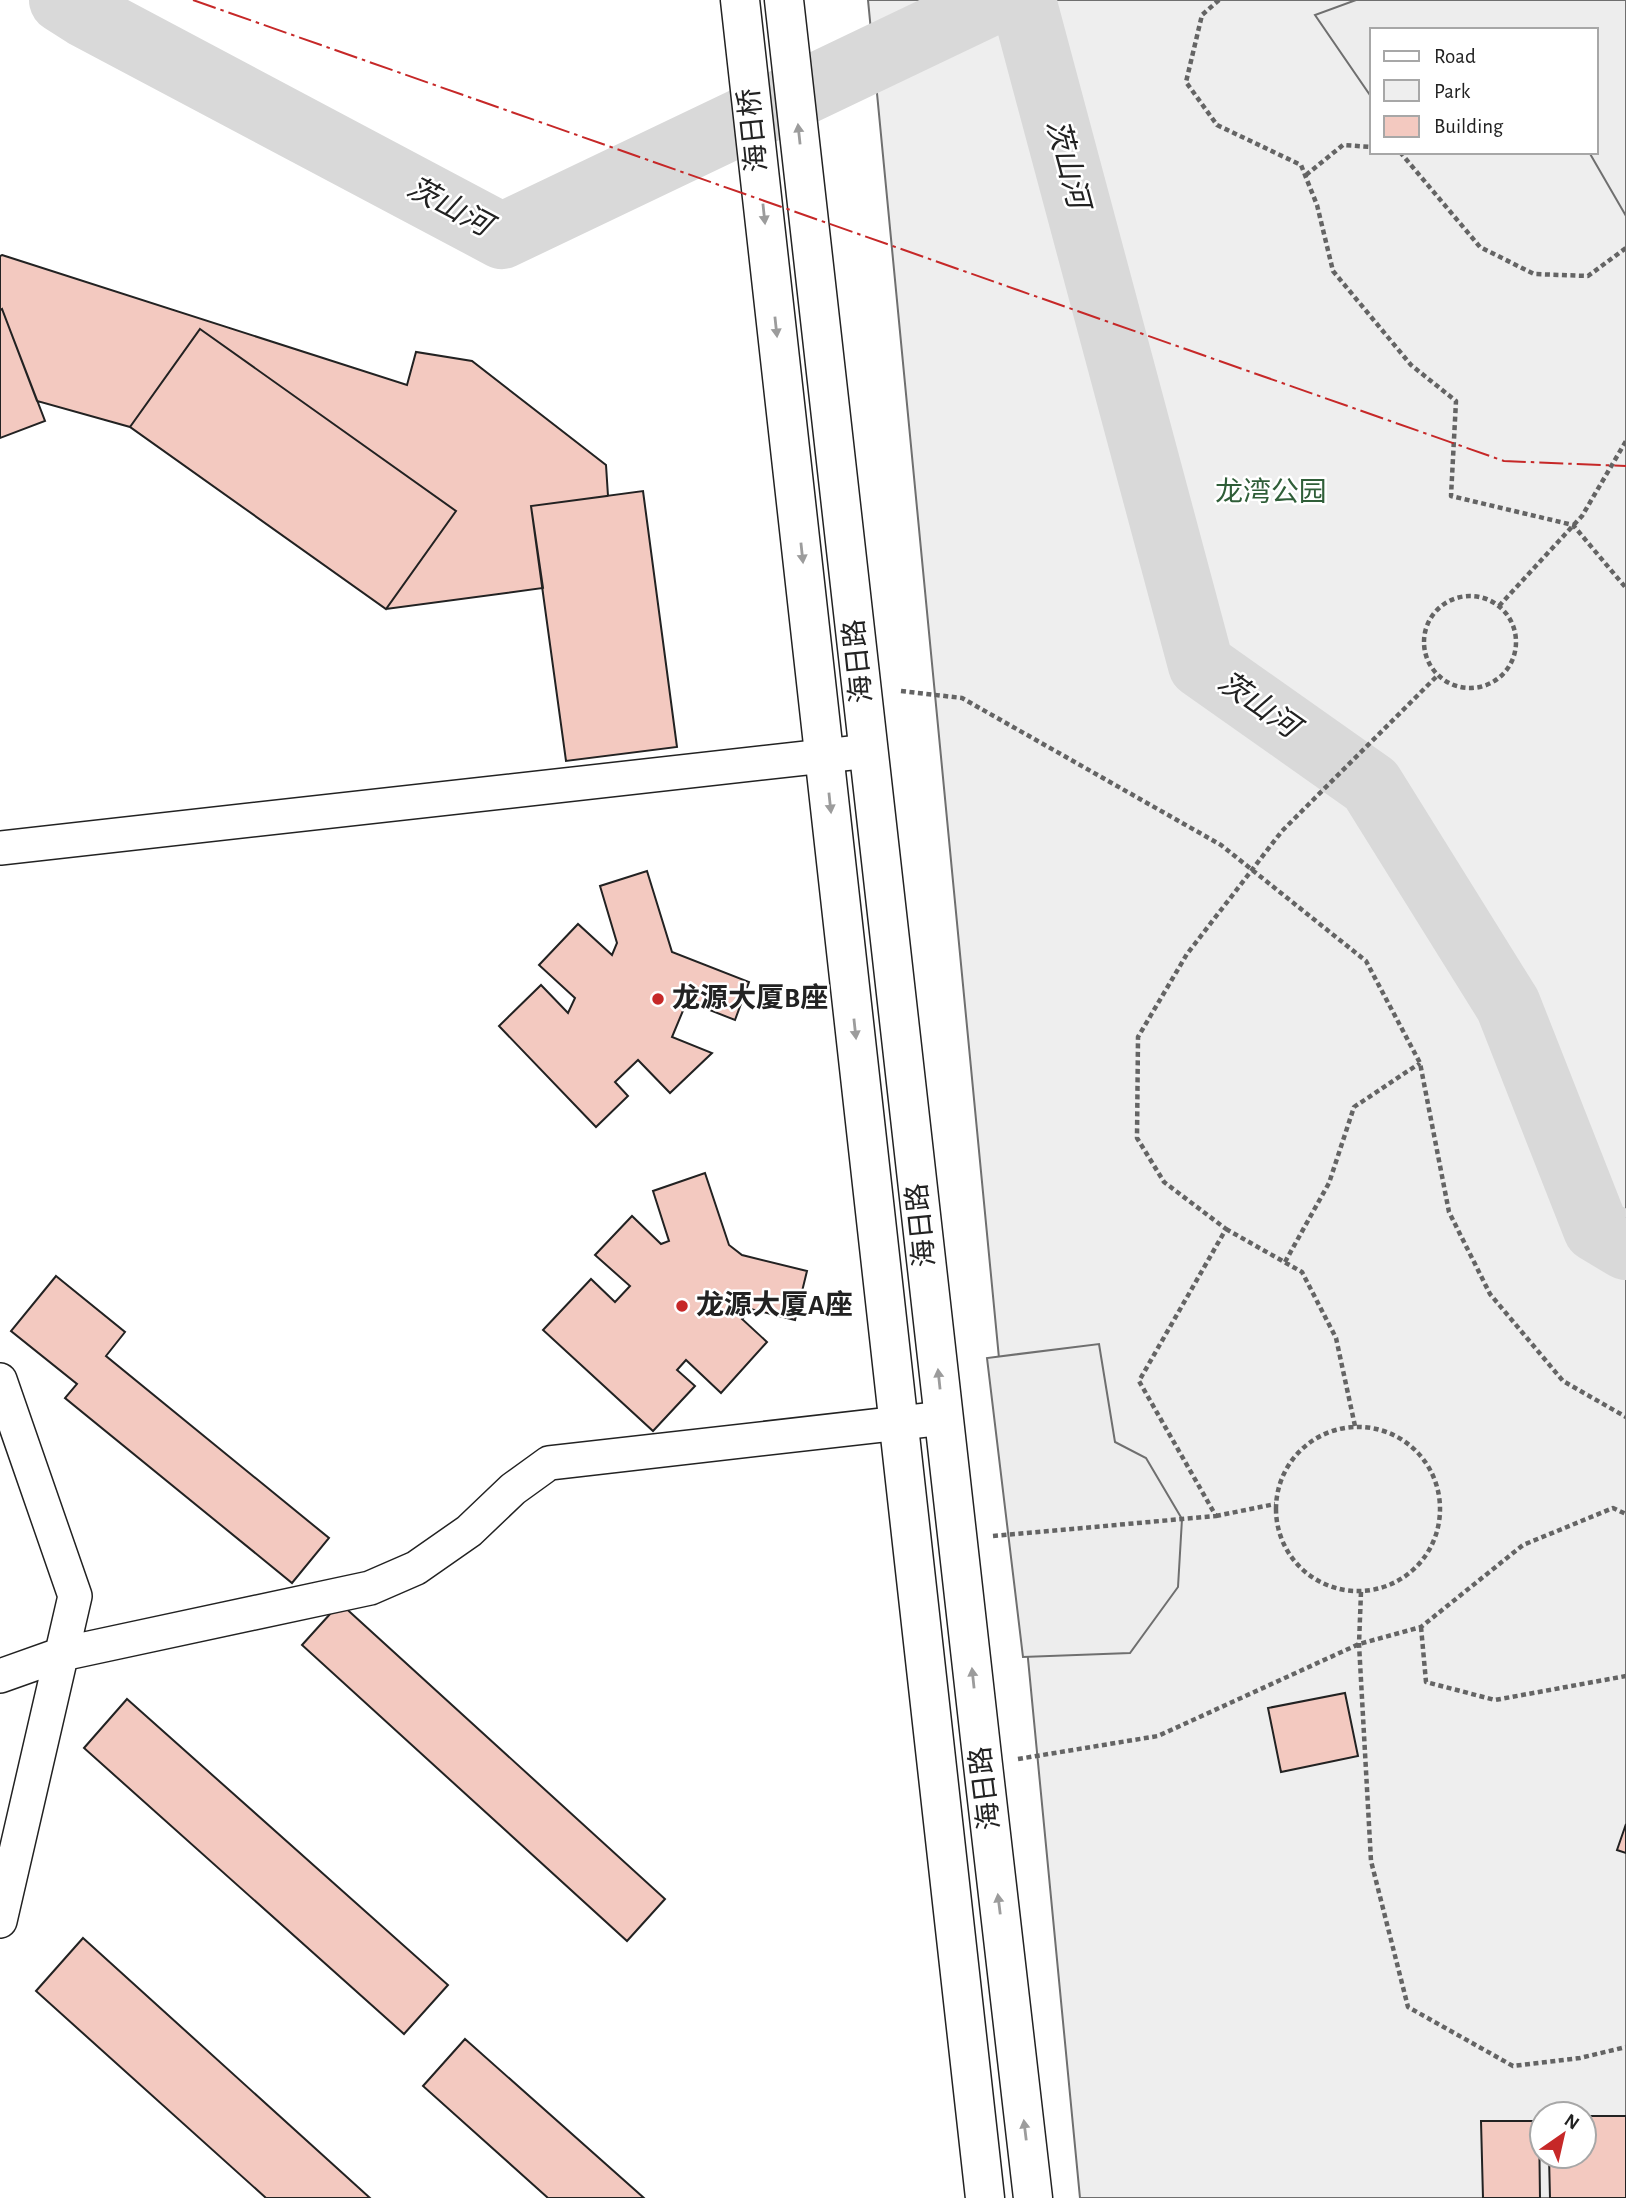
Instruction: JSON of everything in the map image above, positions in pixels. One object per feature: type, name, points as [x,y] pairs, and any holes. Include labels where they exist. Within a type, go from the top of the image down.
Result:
[{"type":"main road","name":"海日桥","points":[[740,0],[769,259]]},
{"type":"main road","name":"海日桥","points":[[784,0],[812,251]]},
{"type":"main road","name":"海日路","points":[[812,251],[1033,2198]]},
{"type":"main road","name":"海日路","points":[[769,259],[985,2198]]},
{"type":"street","points":[[0,848],[869,751]]},
{"type":"street","points":[[0,1380],[75,1596],[0,1921]]},
{"type":"street","points":[[0,1676],[62,1654],[370,1588],[416,1568],[469,1531],[513,1489],[549,1463],[944,1418]]},
{"type":"path","points":[[1219,0],[1202,15],[1186,82],[1217,125],[1301,165],[1317,205],[1333,271],[1411,365],[1456,401],[1451,496],[1573,525],[1626,588]]},
{"type":"path","points":[[1306,175],[1343,145],[1370,147]]},
{"type":"path","points":[[1402,154],[1480,247],[1534,274],[1588,276],[1626,248]]},
{"type":"path","points":[[1499,606],[1582,516],[1626,441]]},
{"type":"path","points":[[1470,596],[1486,599],[1499,606],[1512,624],[1516,645],[1513,660],[1505,672],[1479,687],[1450,683],[1438,675],[1429,662],[1425,632],[1431,617],[1441,605],[1455,598],[1470,596]]},
{"type":"path","points":[[1355,1426],[1336,1338],[1302,1272],[1226,1229],[1164,1182],[1137,1138],[1138,1037],[1187,954],[1282,831],[1438,675]]},
{"type":"path","points":[[861,686],[962,698],[1221,845],[1366,961],[1420,1063],[1449,1212],[1490,1294],[1563,1381],[1626,1418]]},
{"type":"path","points":[[1285,1262],[1329,1183],[1354,1107],[1420,1063]]},
{"type":"path","points":[[1216,1516],[1139,1381],[1226,1229]]},
{"type":"path","points":[[1355,1426],[1370,1426],[1396,1435],[1418,1451],[1433,1474],[1441,1499],[1439,1527],[1429,1552],[1411,1572],[1388,1586],[1362,1592],[1334,1588],[1309,1576],[1299,1566],[1290,1556],[1278,1531],[1275,1504],[1281,1477],[1295,1454],[1317,1436],[1355,1426]]},
{"type":"path","points":[[957,1539],[1216,1516],[1275,1504]]},
{"type":"path","points":[[983,1765],[1158,1736],[1359,1644],[1421,1627],[1523,1545],[1613,1508],[1626,1514]]},
{"type":"path","points":[[1362,1592],[1359,1644],[1371,1861],[1408,2007],[1513,2066],[1580,2058],[1626,2047]]},
{"type":"path","points":[[1421,1627],[1426,1682],[1495,1700],[1626,1676]]},
{"type":"green space","name":"龙湾公园","points":[[868,0],[1626,0],[1626,2198],[1080,2198]]},
{"type":"shaded area","points":[[1356,0],[1626,0],[1626,216],[1590,154],[1598,154],[1598,28],[1370,28],[1370,95],[1315,15]]},
{"type":"shaded area","points":[[1099,1344],[1115,1442],[1146,1458],[1182,1519],[1178,1587],[1130,1653],[1023,1657],[987,1358]]},
{"type":"building","points":[[2,255],[407,385],[416,352],[472,361],[606,465],[608,496],[531,506],[543,588],[386,609],[130,427],[37,401],[2,309],[0,310]]},
{"type":"building","points":[[2,309],[45,421],[0,438],[0,310]]},
{"type":"building","points":[[200,329],[456,511],[386,609],[130,427]]},
{"type":"building","points":[[643,491],[677,747],[566,761],[531,506]]},
{"type":"building","name":"龙源大厦B座","points":[[647,871],[672,952],[749,982],[735,1020],[687,1001],[672,1037],[712,1053],[670,1093],[638,1060],[615,1082],[628,1096],[596,1127],[499,1026],[541,985],[568,1013],[575,998],[539,965],[578,924],[612,955],[617,943],[600,886]]},
{"type":"building","name":"龙源大厦A座","points":[[705,1173],[729,1245],[742,1255],[807,1271],[795,1320],[751,1309],[742,1319],[767,1342],[721,1393],[686,1360],[677,1370],[695,1386],[653,1431],[543,1330],[591,1279],[615,1302],[630,1286],[595,1255],[632,1216],[661,1244],[669,1241],[653,1191]]},
{"type":"building","points":[[56,1276],[125,1332],[106,1356],[329,1538],[292,1583],[65,1398],[77,1384],[11,1331]]},
{"type":"building","points":[[340,1603],[665,1899],[627,1941],[302,1645]]},
{"type":"building","points":[[1345,1693],[1358,1756],[1281,1772],[1268,1708]]},
{"type":"building","points":[[127,1699],[448,1985],[404,2034],[84,1748]]},
{"type":"building","points":[[1626,1824],[1626,1853],[1617,1850]]},
{"type":"building","points":[[83,1938],[370,2198],[266,2198],[36,1991]]},
{"type":"building","points":[[465,2039],[644,2198],[548,2198],[423,2086]]},
{"type":"building","points":[[1598,2116],[1626,2116],[1626,2198],[1550,2198],[1549,2170],[1598,2170]]},
{"type":"building","points":[[1481,2121],[1528,2121],[1528,2170],[1540,2170],[1540,2198],[1483,2198]]},
{"type":"waterway","name":"茨山河","points":[[62,0],[502,236],[996,0]]},
{"type":"waterway","name":"茨山河","points":[[1023,0],[1201,665],[1371,785],[1508,1005],[1596,1229],[1626,1247]]},
{"type":"power","points":[[193,0],[1504,461],[1626,466]]},
{"type":"place","name":"龙源大厦B座","points":[[658,999]]},
{"type":"place","name":"龙源大厦A座","points":[[682,1306]]}]
